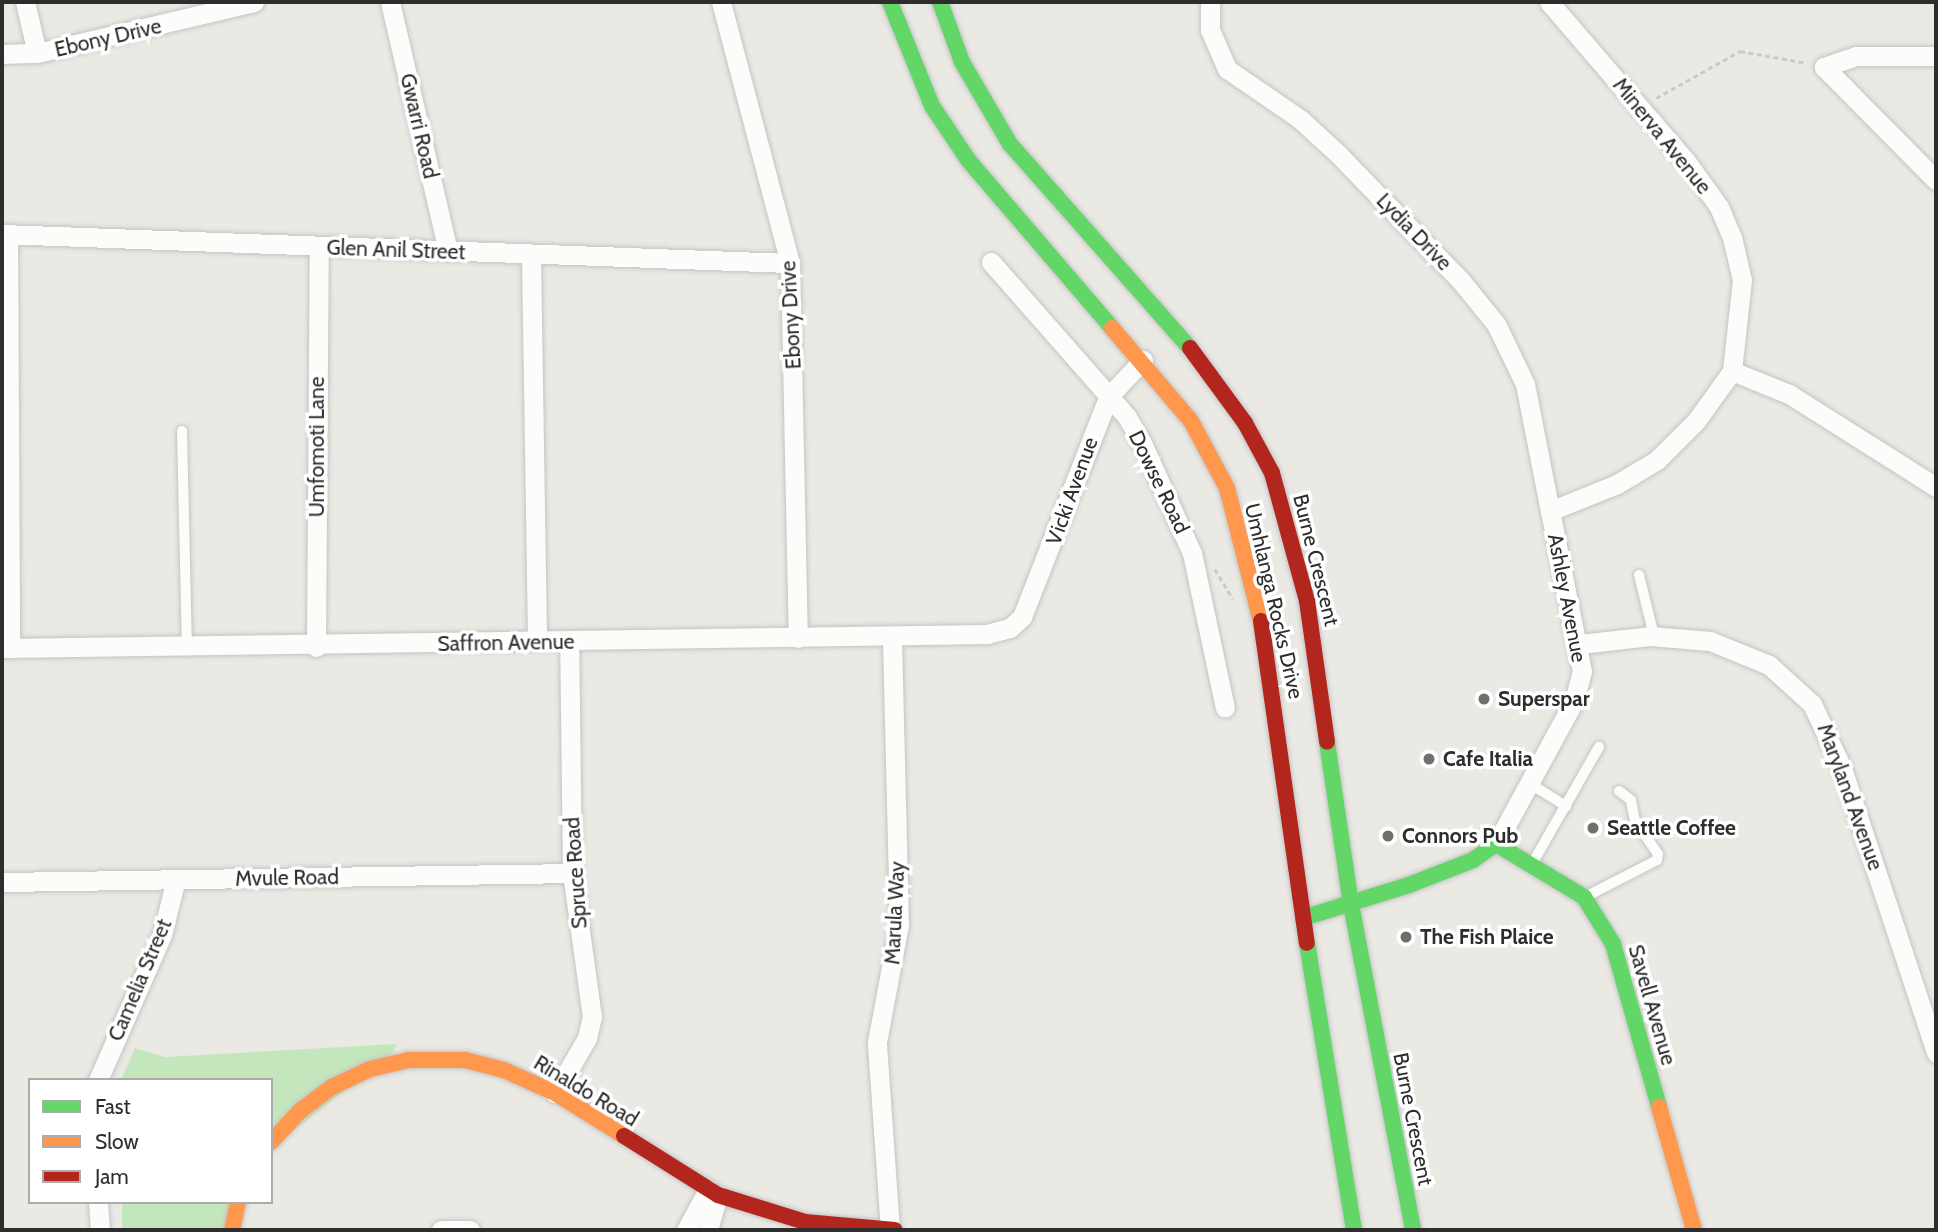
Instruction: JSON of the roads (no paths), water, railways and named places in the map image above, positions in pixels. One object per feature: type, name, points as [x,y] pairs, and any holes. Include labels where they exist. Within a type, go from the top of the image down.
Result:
[{"type":"street","points":[[25,2],[37,53]]},
{"type":"street","name":"Ebony Drive","points":[[2,54],[37,53],[254,2]]},
{"type":"street","name":"Gwarri Road","points":[[390,2],[448,251]]},
{"type":"street","name":"Ebony Drive","points":[[721,2],[790,262],[798,638]]},
{"type":"street","name":"Umhlanga Rocks Drive","points":[[890,2],[932,106],[969,161],[1143,360],[1191,421],[1227,488],[1241,531],[1273,681],[1303,918],[1354,1230]]},
{"type":"street","name":"Burne Crescent","points":[[940,2],[962,62],[1010,144],[1180,334],[1262,449],[1307,601],[1352,904],[1413,1230]]},
{"type":"street","name":"Lydia Drive","points":[[1209,2],[1210,30],[1227,69],[1300,119],[1338,154],[1496,324],[1525,384],[1550,511]]},
{"type":"street","name":"Minerva Avenue","points":[[1549,2],[1702,181],[1732,236],[1742,280],[1732,371]]},
{"type":"street","points":[[1936,56],[1856,56],[1824,67],[1936,180]]},
{"type":"street","points":[[5,234],[6,648]]},
{"type":"street","name":"Glen Anil Street","points":[[5,234],[531,256],[790,262]]},
{"type":"street","name":"Umfomoti Lane","points":[[316,647],[318,247]]},
{"type":"street","points":[[531,256],[537,641]]},
{"type":"street","name":"Dowse Road","points":[[991,262],[1108,397],[1142,443],[1192,552],[1225,708]]},
{"type":"street","name":"Vicki Avenue","points":[[1010,628],[1031,601],[1108,397],[1143,360]]},
{"type":"street","points":[[1732,371],[1789,394],[1936,486]]},
{"type":"street","name":"Ashley Avenue","points":[[1303,918],[1352,904],[1473,860],[1496,844],[1577,694],[1582,671],[1580,644],[1550,511],[1617,484],[1657,460],[1696,421],[1732,371]]},
{"type":"street","name":"Saffron Avenue","points":[[6,648],[316,647],[537,641],[569,643],[986,634],[1010,628]]},
{"type":"street","name":"Marula Way","points":[[892,636],[899,925],[877,1042],[892,1230]]},
{"type":"street","name":"Maryland Avenue","points":[[1580,644],[1654,636],[1710,641],[1751,655],[1786,678],[1812,704],[1830,736],[1850,789],[1936,1053]]},
{"type":"street","name":"Spruce Road","points":[[555,1093],[587,1038],[592,1017],[572,873],[569,643]]},
{"type":"street","name":"Savell Avenue","points":[[1496,844],[1584,897],[1613,944],[1694,1230]]},
{"type":"street","name":"Mvule Road","points":[[2,881],[572,873]]},
{"type":"street","name":"Camelia Street","points":[[99,1078],[162,936],[176,879]]},
{"type":"street","name":"Rinaldo Road","points":[[273,1140],[300,1111],[332,1087],[370,1069],[409,1060],[465,1060],[504,1070],[555,1093],[713,1193],[805,1222],[892,1230]]},
{"type":"street","points":[[686,1230],[713,1193]]},
{"type":"street","points":[[708,1230],[713,1193]]},
{"type":"street","points":[[98,1204],[100,1230]]},
{"type":"street","points":[[232,1230],[238,1204]]},
{"type":"street","points":[[441,1230],[471,1230]]},
{"type":"lane","points":[[182,431],[187,647]]},
{"type":"lane","points":[[1639,575],[1654,636]]},
{"type":"lane","points":[[1531,864],[1599,747]]},
{"type":"lane","points":[[1529,783],[1566,806]]},
{"type":"lane","points":[[1584,897],[1657,860],[1658,854],[1635,821],[1631,800],[1619,791]]},
{"type":"place","name":"Superspar","points":[[1484,699]]},
{"type":"place","name":"Cafe Italia","points":[[1429,759]]},
{"type":"place","name":"Seattle Coffee","points":[[1593,828]]},
{"type":"place","name":"Connors Pub","points":[[1388,836]]},
{"type":"place","name":"The Fish Plaice","points":[[1406,937]]}]
